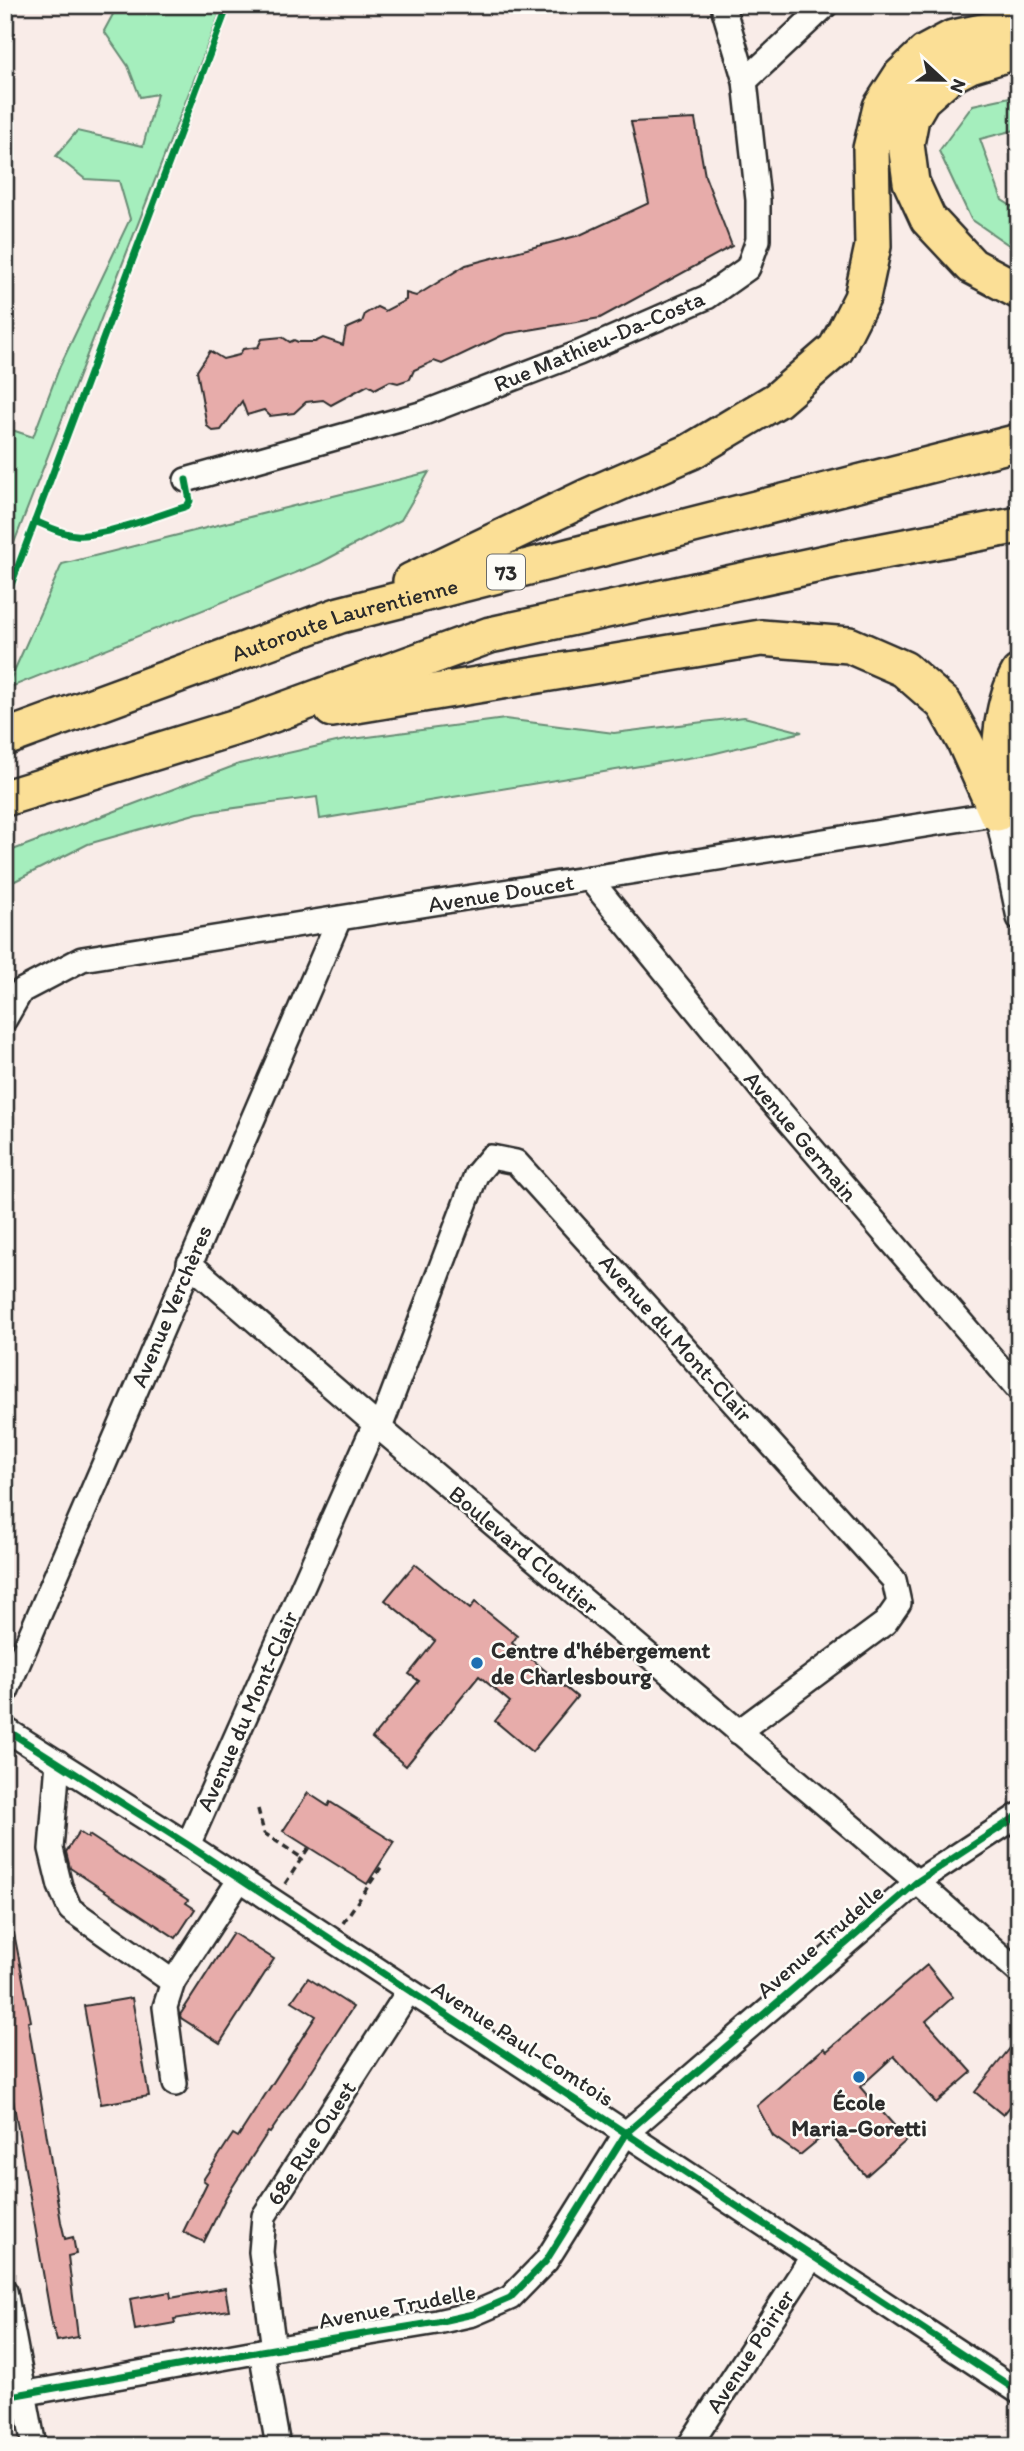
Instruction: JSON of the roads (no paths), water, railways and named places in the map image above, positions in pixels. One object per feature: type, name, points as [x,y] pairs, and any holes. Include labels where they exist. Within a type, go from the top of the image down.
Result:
[{"type":"highway","points":[[340,615],[589,496],[690,452],[777,400],[836,349],[862,298],[873,246],[872,149],[881,107],[901,76],[925,53],[953,38],[1019,24]]},
{"type":"highway","points":[[1019,50],[970,65],[947,77],[922,99],[911,118],[906,144],[911,182],[928,219],[972,266],[1019,291]]},
{"type":"highway","name":"Autoroute Laurentienne","points":[[5,738],[340,615],[1019,442]]},
{"type":"highway","points":[[5,797],[246,724],[490,635],[849,558],[1019,525]]},
{"type":"highway","points":[[246,724],[761,638],[849,645],[904,669],[944,704],[1008,812]]},
{"type":"highway","points":[[1008,812],[1002,731],[1014,681],[1019,673]]},
{"type":"street","points":[[745,81],[826,5]]},
{"type":"street","name":"Rue Mathieu-Da-Costa","points":[[186,480],[424,413],[579,353],[707,297],[748,268],[758,240],[758,200],[745,81],[722,7]]},
{"type":"street","points":[[1008,812],[1019,918]]},
{"type":"street","name":"Avenue Doucet","points":[[5,1019],[21,991],[82,959],[1008,812]]},
{"type":"street","name":"Avenue Germain","points":[[589,878],[766,1096],[1019,1390]]},
{"type":"street","name":"Avenue Verchères","points":[[5,1694],[189,1263],[340,919]]},
{"type":"street","name":"Avenue du Mont-Clair","points":[[188,1845],[377,1426],[476,1175],[491,1157],[516,1162],[894,1580],[899,1603],[885,1623],[738,1732]]},
{"type":"street","name":"Boulevard Cloutier","points":[[189,1263],[377,1426],[917,1882],[1019,1972]]},
{"type":"street","name":"Avenue Paul-Comtois","points":[[5,1728],[188,1845],[1019,2392]]},
{"type":"street","points":[[58,1762],[51,1849],[60,1886],[71,1909],[173,1982]]},
{"type":"street","name":"Avenue Trudelle","points":[[15,2396],[438,2322],[473,2314],[510,2298],[546,2261],[626,2133],[917,1882],[1019,1815]]},
{"type":"street","points":[[175,2084],[164,2007],[173,1982],[240,1880]]},
{"type":"street","name":"68e Rue Ouest","points":[[278,2446],[261,2252],[264,2216],[408,1992]]},
{"type":"street","name":"Avenue Poirier","points":[[693,2444],[812,2257]]},
{"type":"street","points":[[5,2291],[15,2396],[34,2446]]},
{"type":"place","name":"Centre d'hébergement de Charlesbourg","points":[[477,1663]]},
{"type":"place","name":"École Maria-Goretti","points":[[859,2077]]}]
